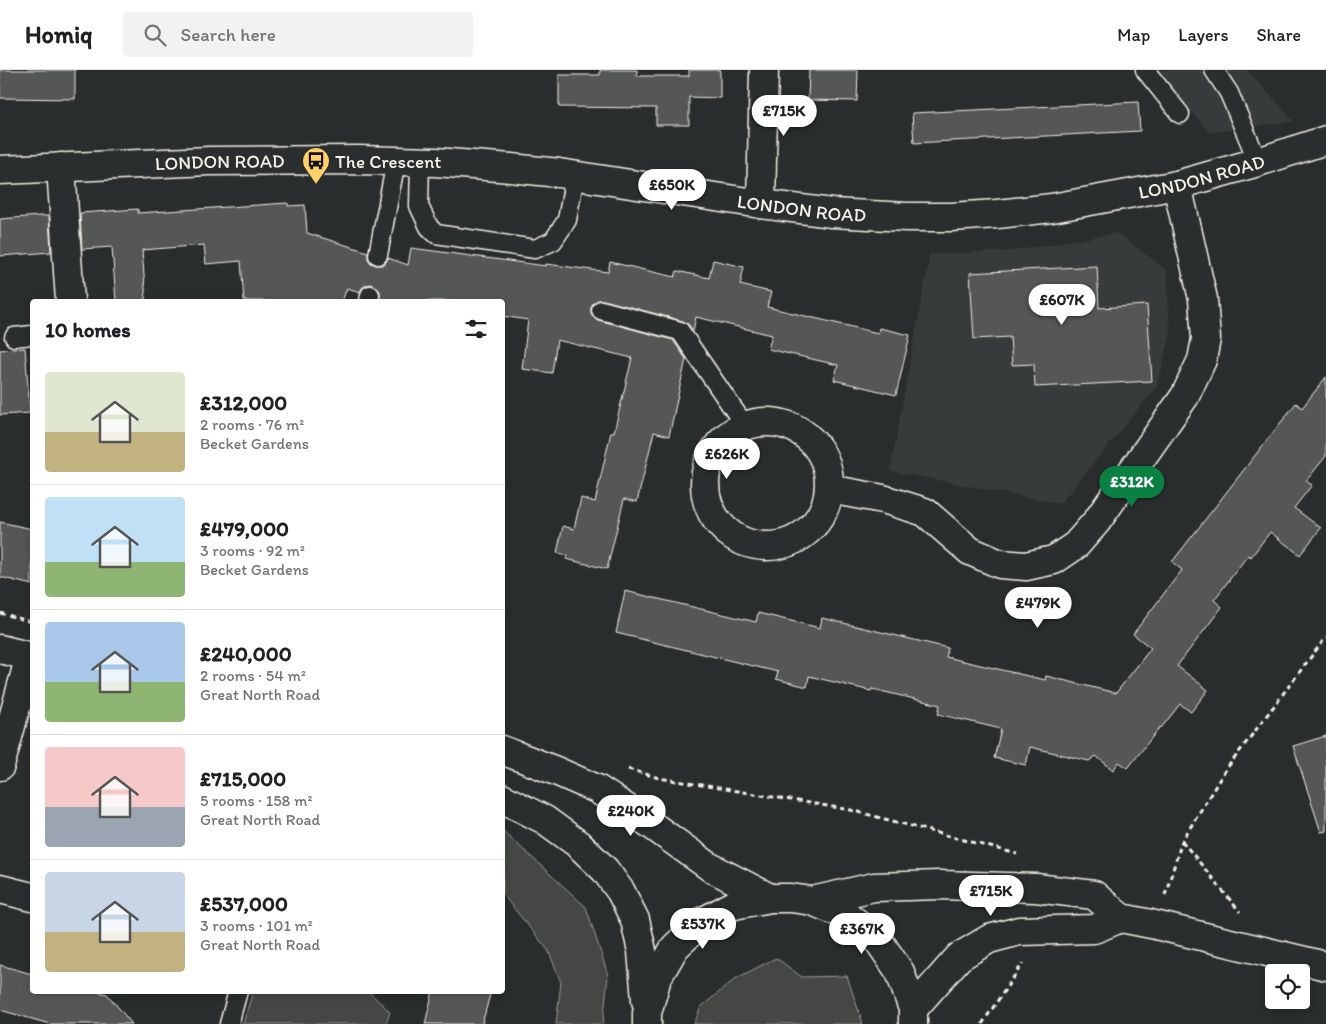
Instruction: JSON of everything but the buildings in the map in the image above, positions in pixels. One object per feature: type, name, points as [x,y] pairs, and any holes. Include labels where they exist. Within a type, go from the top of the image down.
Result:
[{"type":"street","points":[[761,204],[764,70]]},
{"type":"street","name":"LONDON ROAD","points":[[0,170],[210,161],[408,161],[493,166],[575,176],[832,213],[869,216],[951,217],[1052,208],[1177,185],[1326,140]]},
{"type":"street","points":[[61,167],[70,299]]},
{"type":"street","points":[[829,489],[883,498],[925,512],[970,551],[1000,564],[1026,566],[1054,560],[1076,544],[1097,521],[1185,396],[1202,360],[1206,339],[1203,299],[1177,185]]},
{"type":"street","points":[[765,422],[786,424],[804,434],[819,449],[828,468],[829,489],[824,509],[813,526],[798,538],[778,545],[759,546],[740,540],[723,528],[711,511],[708,502],[706,472],[713,452],[727,437],[745,426],[765,422]]},
{"type":"street","points":[[0,649],[30,656]]},
{"type":"street","points":[[0,766],[30,660]]},
{"type":"street","points":[[505,751],[597,789],[646,821],[710,867],[770,898]]},
{"type":"street","points":[[505,800],[546,820],[578,844],[605,870],[621,892],[635,920],[642,952],[647,1018]]},
{"type":"street","points":[[812,901],[874,887],[940,885],[1036,888],[1094,895],[1122,918],[1326,966]]},
{"type":"street","points":[[0,888],[30,896]]},
{"type":"street","points":[[647,1018],[656,978],[676,947],[689,934],[702,922],[734,905],[770,898],[812,901],[848,916],[878,940],[900,972],[913,1016]]},
{"type":"street","points":[[913,1016],[959,957],[989,939],[1019,931],[1094,929],[1122,918]]},
{"type":"lane","points":[[1146,70],[1180,114]]},
{"type":"lane","points":[[1214,70],[1229,93],[1258,162]]},
{"type":"lane","points":[[408,161],[419,206],[429,227],[436,234],[535,248],[553,241],[567,220],[575,176]]},
{"type":"lane","points":[[378,255],[408,161]]},
{"type":"lane","points":[[601,310],[680,330],[745,426]]},
{"type":"lane","points":[[14,337],[30,335]]},
{"type":"lane","points":[[229,1024],[237,994]]},
{"type":"path","points":[[0,614],[30,622]]},
{"type":"path","points":[[1165,895],[1182,841],[1224,772],[1326,637]]},
{"type":"path","points":[[622,768],[659,778],[851,810],[1018,854]]},
{"type":"path","points":[[1182,841],[1243,915]]},
{"type":"path","points":[[982,1024],[1025,961]]},
{"type":"shaded area","points":[[1156,70],[1247,70],[1294,121],[1210,133]]},
{"type":"shaded area","points":[[1117,233],[1167,270],[1170,337],[1156,388],[1060,504],[890,471],[930,254],[1010,251]]},
{"type":"shaded area","points":[[505,833],[586,907],[608,975],[603,1024],[556,1024],[561,982],[548,950],[505,897]]},
{"type":"shaded area","points":[[776,958],[802,977],[847,976],[863,1024],[694,1024],[701,1007],[735,979]]},
{"type":"shaded area","points":[[252,994],[371,994],[390,1012],[386,1024],[243,1024]]},
{"type":"place","name":"The Crescent","points":[[316,185]]}]
